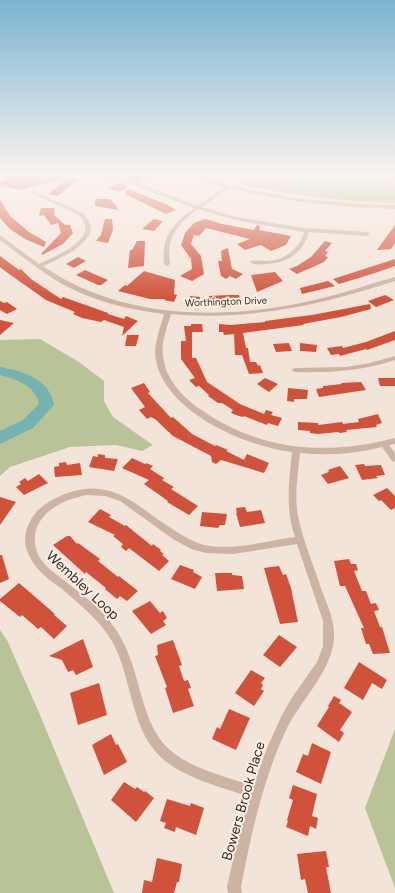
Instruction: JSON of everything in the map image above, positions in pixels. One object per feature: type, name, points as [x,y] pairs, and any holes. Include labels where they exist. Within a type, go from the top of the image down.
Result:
[{"type":"street","points":[[38,266],[66,253],[83,239],[86,233],[87,224],[84,218]]},
{"type":"street","points":[[167,264],[166,246],[171,234],[180,222],[186,218]]},
{"type":"street","points":[[236,218],[307,230],[367,234]]},
{"type":"street","points":[[253,262],[272,262],[293,254],[299,250],[303,244],[307,230]]},
{"type":"street","name":"Worthington Drive","points":[[0,237],[38,266],[62,281],[97,297],[136,307],[168,312],[224,314],[288,308],[346,296],[395,279]]},
{"type":"street","points":[[168,312],[160,342],[159,352],[162,372],[174,390],[195,410],[222,427],[251,438],[296,449],[336,451],[395,441]]},
{"type":"street","points":[[295,370],[341,370],[364,367],[394,359]]},
{"type":"street","points":[[384,444],[395,459]]},
{"type":"street","name":"Bowers Brook Place","points":[[235,893],[234,887],[242,849],[257,793],[269,756],[294,704],[323,663],[328,650],[328,621],[300,540],[293,514],[292,501],[296,449]]},
{"type":"street","name":"Wembley Loop","points":[[257,793],[180,764],[165,754],[147,729],[124,654],[116,638],[106,624],[94,612],[39,565],[33,557],[29,537],[34,520],[48,506],[68,496],[88,492],[100,492],[123,499],[184,541],[210,550],[228,550],[300,540]]},
{"type":"green space","points":[[40,339],[79,362],[104,381],[104,401],[113,417],[153,445],[142,451],[116,445],[70,447],[10,467],[0,476],[0,340]]},
{"type":"green space","points":[[0,630],[7,640],[40,715],[114,893],[0,893]]},
{"type":"green space","points":[[395,729],[395,888],[365,808]]},
{"type":"building","points":[[0,218],[12,218],[29,232],[46,242],[44,247],[25,239],[10,229]]},
{"type":"building","points":[[46,218],[57,218],[65,225],[70,225],[73,233],[63,244],[42,255],[41,254],[61,233],[58,223],[51,225]]},
{"type":"building","points":[[105,219],[112,219],[113,230],[108,243],[96,241],[101,235]]},
{"type":"building","points":[[154,219],[163,221],[154,231],[142,229]]},
{"type":"building","points":[[205,219],[254,230],[257,225],[260,226],[259,230],[291,236],[286,245],[271,251],[261,245],[245,250],[237,244],[250,239],[206,228],[199,236],[194,235],[191,244],[201,256],[204,274],[192,281],[180,276],[192,269],[191,259],[181,245],[185,233],[194,223]]},
{"type":"building","points":[[395,225],[395,243],[391,249],[377,250]]},
{"type":"building","points":[[137,241],[145,241],[144,266],[128,268],[130,250],[132,250]]},
{"type":"building","points":[[325,241],[332,243],[325,251],[328,252],[325,256],[328,257],[324,262],[297,274],[289,269],[311,257]]},
{"type":"building","points":[[228,248],[232,269],[243,274],[236,279],[230,276],[226,279],[221,276],[218,261],[222,261],[221,251]]},
{"type":"building","points":[[0,256],[19,270],[21,269],[31,279],[61,299],[63,297],[108,314],[124,319],[126,316],[138,321],[122,336],[124,327],[104,320],[101,322],[82,318],[73,314],[75,312],[46,300],[5,271],[0,267]]},
{"type":"building","points":[[78,257],[86,261],[74,268],[66,264]]},
{"type":"building","points":[[395,259],[395,266],[375,273],[339,284],[333,279]]},
{"type":"building","points":[[85,270],[108,280],[101,285],[98,285],[76,275]]},
{"type":"building","points":[[144,271],[175,280],[174,294],[177,295],[174,302],[164,300],[165,299],[150,299],[118,291],[125,285],[127,286]]},
{"type":"building","points":[[275,272],[283,281],[257,292],[251,275]]},
{"type":"building","points":[[328,281],[335,286],[302,294],[300,288]]},
{"type":"building","points":[[239,295],[241,302],[209,302],[209,296]]},
{"type":"building","points":[[385,295],[394,300],[376,307],[368,301]]},
{"type":"building","points":[[190,296],[200,297],[199,304],[188,303]]},
{"type":"building","points":[[0,301],[4,303],[7,302],[17,309],[7,314],[0,310]]},
{"type":"building","points":[[370,304],[371,309],[341,317],[303,324],[304,325],[243,333],[246,348],[248,348],[250,362],[256,362],[258,366],[260,365],[263,373],[249,374],[242,355],[235,355],[234,334],[224,335],[223,332],[219,332],[219,324],[230,325],[265,322]]},
{"type":"building","points":[[0,320],[14,323],[0,335]]},
{"type":"building","points":[[191,324],[202,324],[203,332],[192,332],[192,358],[196,358],[207,382],[240,404],[264,414],[266,410],[273,412],[271,415],[282,418],[278,426],[268,423],[267,425],[244,416],[231,413],[233,410],[222,403],[218,403],[208,396],[209,395],[199,386],[196,387],[189,380],[195,378],[181,359],[181,341],[186,341],[184,326],[191,326]]},
{"type":"building","points":[[395,331],[395,340],[367,350],[340,356],[339,354],[331,355],[327,348],[342,346],[343,348],[366,342]]},
{"type":"building","points":[[127,335],[139,335],[136,346],[125,346]]},
{"type":"building","points":[[289,343],[292,351],[276,352],[273,344]]},
{"type":"building","points":[[300,343],[317,345],[316,352],[300,351]]},
{"type":"building","points":[[265,378],[278,384],[269,392],[257,384]]},
{"type":"building","points":[[378,378],[395,378],[395,386],[380,386]]},
{"type":"building","points":[[361,382],[366,390],[319,397],[316,389],[323,388],[323,386],[342,384],[341,383]]},
{"type":"building","points":[[144,383],[150,392],[148,393],[171,418],[173,417],[192,434],[215,446],[216,445],[228,450],[226,451],[244,460],[247,454],[269,463],[264,473],[221,460],[216,464],[212,462],[211,456],[173,436],[155,419],[151,417],[147,419],[139,410],[145,407],[131,388]]},
{"type":"building","points":[[288,388],[308,390],[307,399],[294,399],[294,402],[287,401]]},
{"type":"building","points":[[378,414],[382,423],[376,425],[377,427],[346,430],[347,432],[339,433],[317,434],[310,433],[310,431],[298,430],[298,422],[318,423],[318,425],[342,422],[343,424],[359,422],[358,419]]},
{"type":"building","points":[[98,454],[105,455],[105,458],[118,459],[114,471],[89,467],[93,456],[98,457]]},
{"type":"building","points":[[132,458],[153,466],[150,469],[164,478],[162,480],[174,487],[171,489],[198,506],[189,515],[167,502],[168,501],[144,484],[149,480],[122,468]]},
{"type":"building","points":[[66,462],[67,465],[80,463],[82,475],[55,477],[54,467],[59,466],[59,463]]},
{"type":"building","points":[[364,464],[365,466],[381,465],[385,475],[376,476],[378,478],[362,480],[355,465]]},
{"type":"building","points":[[340,466],[349,478],[328,484],[321,475],[329,472],[328,470]]},
{"type":"building","points":[[39,474],[48,483],[24,495],[16,487],[21,484],[19,482],[25,478],[28,481]]},
{"type":"building","points":[[387,488],[395,496],[395,508],[391,510],[381,500],[379,501],[373,495]]},
{"type":"building","points":[[0,497],[16,502],[0,525]]},
{"type":"building","points":[[245,507],[247,512],[261,510],[265,523],[240,527],[236,508]]},
{"type":"building","points":[[100,509],[111,515],[109,517],[125,526],[126,525],[152,546],[153,544],[161,550],[160,551],[164,554],[162,555],[169,561],[159,571],[129,548],[126,551],[121,547],[123,544],[113,536],[115,535],[88,522]]},
{"type":"building","points":[[202,512],[227,514],[225,525],[220,525],[218,528],[200,526]]},
{"type":"building","points":[[67,536],[70,536],[77,544],[78,543],[100,559],[98,561],[138,591],[127,601],[120,596],[117,599],[86,572],[85,574],[53,545]]},
{"type":"building","points":[[0,555],[2,555],[9,579],[0,583]]},
{"type":"building","points":[[349,559],[351,564],[356,564],[358,570],[354,571],[362,591],[366,591],[371,604],[376,603],[379,610],[374,611],[380,627],[382,627],[390,653],[373,654],[369,644],[366,644],[361,628],[364,628],[345,586],[340,586],[334,561]]},
{"type":"building","points":[[180,565],[194,570],[193,572],[202,577],[195,589],[171,579]]},
{"type":"building","points":[[279,566],[283,575],[286,574],[291,588],[298,622],[280,624],[264,568]]},
{"type":"building","points":[[215,573],[232,573],[232,575],[242,576],[244,589],[217,591]]},
{"type":"building","points":[[19,583],[67,626],[54,639],[41,627],[38,629],[22,615],[20,617],[0,601],[0,599]]},
{"type":"building","points":[[150,601],[160,613],[163,611],[167,618],[163,621],[166,625],[151,634],[132,611]]},
{"type":"building","points":[[279,635],[297,647],[280,667],[263,655]]},
{"type":"building","points":[[83,639],[93,667],[76,675],[73,670],[68,672],[62,660],[49,656]]},
{"type":"building","points":[[173,640],[182,665],[179,666],[184,681],[188,680],[191,688],[188,689],[194,706],[173,713],[165,688],[167,687],[155,656],[158,655],[157,645]]},
{"type":"building","points":[[359,662],[387,680],[382,689],[372,683],[363,700],[344,688]]},
{"type":"building","points":[[251,670],[265,678],[261,683],[263,685],[261,689],[264,691],[254,706],[235,693]]},
{"type":"building","points":[[99,683],[107,715],[78,725],[70,693]]},
{"type":"building","points":[[334,696],[341,700],[339,703],[352,712],[340,730],[344,733],[339,742],[317,726]]},
{"type":"building","points":[[229,709],[250,718],[236,750],[212,739],[217,727],[220,729]]},
{"type":"building","points":[[111,734],[127,762],[104,775],[92,745]]},
{"type":"building","points":[[312,743],[331,752],[321,784],[296,772],[303,754],[308,756]]},
{"type":"building","points":[[124,782],[135,789],[137,787],[144,792],[145,791],[154,798],[136,822],[111,800]]},
{"type":"building","points":[[293,785],[317,794],[312,816],[318,818],[316,829],[310,826],[308,836],[286,827],[293,800],[289,798]]},
{"type":"building","points":[[167,799],[190,806],[191,803],[204,808],[196,835],[176,827],[175,832],[164,828],[166,823],[160,821]]},
{"type":"building","points":[[326,851],[329,867],[326,867],[331,893],[308,893],[305,879],[301,880],[297,854]]},
{"type":"building","points":[[157,858],[182,864],[179,882],[177,882],[174,893],[142,893],[144,880],[152,882]]},
{"type":"waterway","points":[[0,371],[23,378],[37,386],[46,398],[47,405],[28,424],[0,438]]}]
